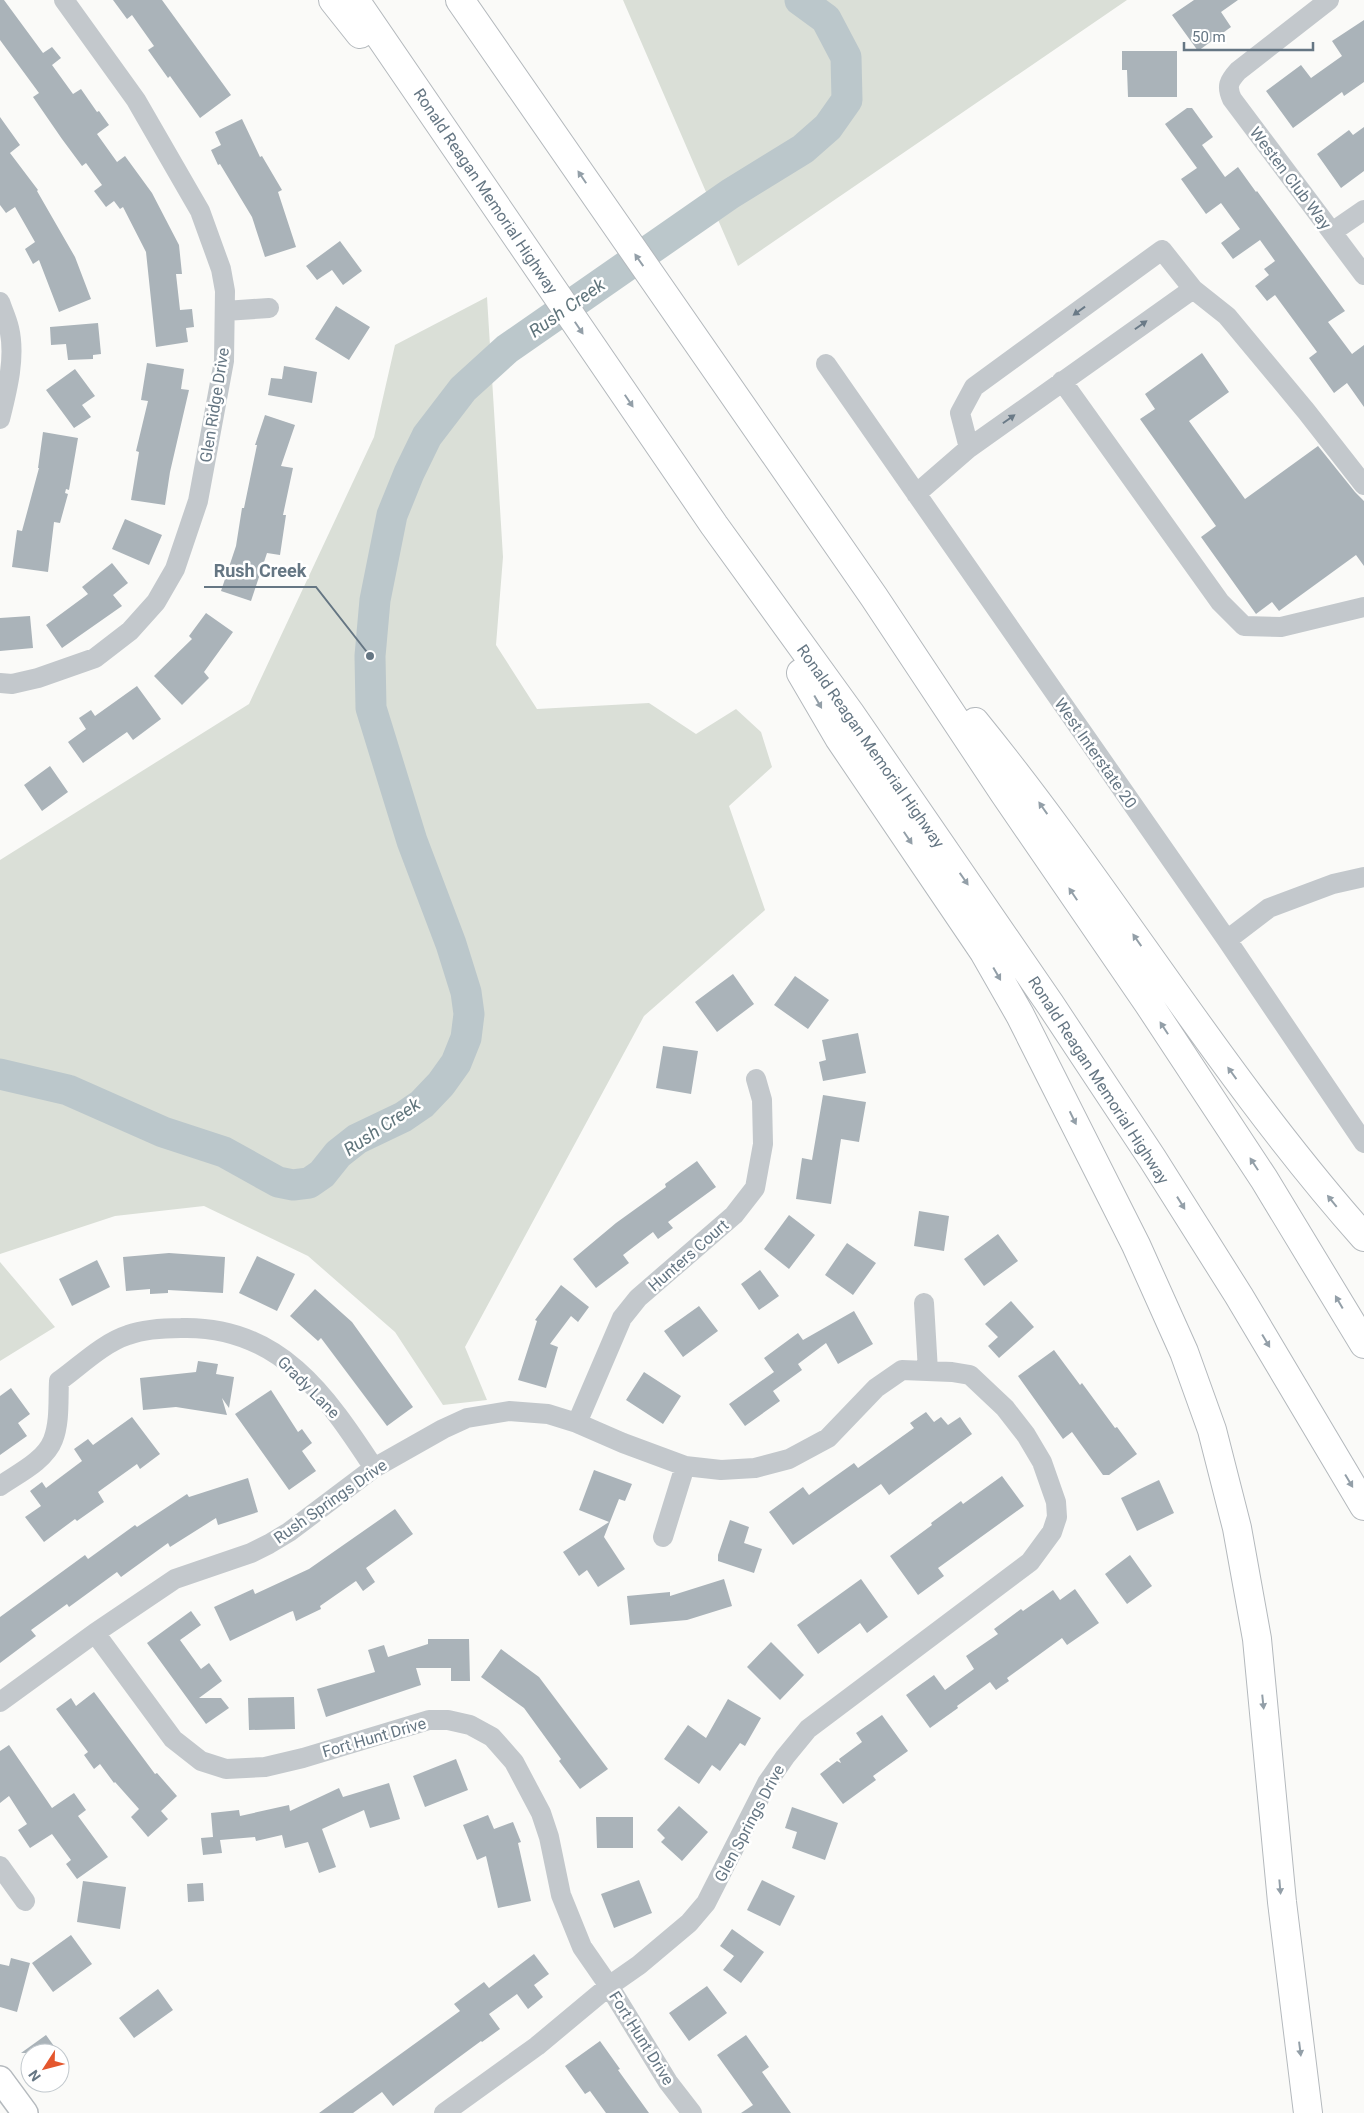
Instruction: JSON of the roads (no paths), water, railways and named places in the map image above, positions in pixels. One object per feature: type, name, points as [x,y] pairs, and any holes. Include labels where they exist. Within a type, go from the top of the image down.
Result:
[{"type":"highway","points":[[333,0],[475,176]]},
{"type":"highway","name":"Ronald Reagan Memorial Highway","points":[[355,0],[714,525],[855,722],[1056,1012],[1240,1296],[1364,1506]]},
{"type":"highway","points":[[460,0],[502,58],[609,217],[874,598],[1259,1171],[1364,1344]]},
{"type":"highway","points":[[468,0],[502,58]]},
{"type":"highway","points":[[714,525],[839,738],[984,952],[1020,1015],[1136,1245],[1184,1352],[1212,1430],[1235,1519],[1256,1639],[1282,1902],[1308,2113]]},
{"type":"highway","points":[[874,598],[1027,785],[1240,1084],[1334,1203],[1364,1237]]},
{"type":"main road","points":[[0,2079],[25,2113]]},
{"type":"street","name":"Glen Ridge Drive","points":[[0,683],[12,684],[38,678],[95,658],[130,631],[156,602],[175,569],[198,501],[224,361],[225,291],[221,269],[200,211],[136,100],[64,0]]},
{"type":"street","name":"Westen Club Way","points":[[1328,0],[1238,71],[1232,78],[1228,89],[1232,99],[1364,275]]},
{"type":"street","points":[[1332,232],[1364,210]]},
{"type":"street","points":[[969,448],[960,413],[974,387],[1162,250],[1193,289],[1227,316],[1306,411],[1364,485]]},
{"type":"street","points":[[916,494],[969,448],[1193,289]]},
{"type":"street","points":[[0,302],[9,329],[10,360],[7,392],[0,419]]},
{"type":"street","points":[[225,311],[269,308]]},
{"type":"street","name":"West Interstate 20","points":[[826,364],[1363,1138]]},
{"type":"street","points":[[1062,381],[1220,602],[1244,626],[1281,627],[1364,607]]},
{"type":"street","points":[[1226,940],[1269,908],[1333,884],[1364,877]]},
{"type":"street","name":"Hunters Court","points":[[577,1423],[622,1318],[638,1298],[734,1215],[755,1188],[763,1144],[762,1100],[756,1079]]},
{"type":"street","points":[[924,1303],[928,1370]]},
{"type":"street","name":"Grady Lane","points":[[0,1486],[40,1458],[53,1442],[58,1422],[59,1381],[110,1344],[129,1334],[163,1328],[199,1327],[245,1337],[270,1349],[289,1362],[336,1410],[374,1468]]},
{"type":"street","name":"Rush Springs Drive","points":[[0,1702],[95,1633],[175,1579],[251,1552],[283,1536],[374,1468],[443,1429],[467,1418],[509,1411],[548,1414],[577,1423],[623,1444],[685,1466],[721,1470],[755,1468],[789,1459],[828,1438],[876,1388],[902,1370],[928,1370],[970,1374],[1005,1408],[1026,1435],[1042,1462],[1056,1502],[1057,1517],[1052,1532]]},
{"type":"street","points":[[663,1537],[685,1466]]},
{"type":"street","name":"Glen Springs Drive","points":[[444,2113],[537,2046],[689,1923],[706,1903],[767,1783],[808,1729],[1030,1562],[1052,1532]]},
{"type":"street","name":"Fort Hunt Drive","points":[[95,1633],[174,1739],[201,1761],[226,1768],[265,1767],[303,1758],[429,1720],[448,1720],[470,1725],[492,1737],[514,1762],[541,1813],[549,1837],[562,1895],[582,1947],[609,1986],[668,2082],[692,2113]]},
{"type":"street","points":[[0,1866],[25,1901]]},
{"type":"waterway","name":"Rush Creek","points":[[0,1074],[68,1090],[163,1132],[224,1152],[278,1182],[293,1185],[309,1183],[322,1174],[338,1154],[357,1139],[403,1117],[422,1104],[441,1084],[456,1063],[466,1038],[469,1014],[466,992],[451,944],[412,841],[371,708],[370,656],[375,600],[392,515],[427,436],[463,389],[507,349],[730,194],[803,149],[828,127],[847,100],[846,57],[826,19],[800,0]]},
{"type":"place","name":"Rush Creek","points":[[370,656]]}]
